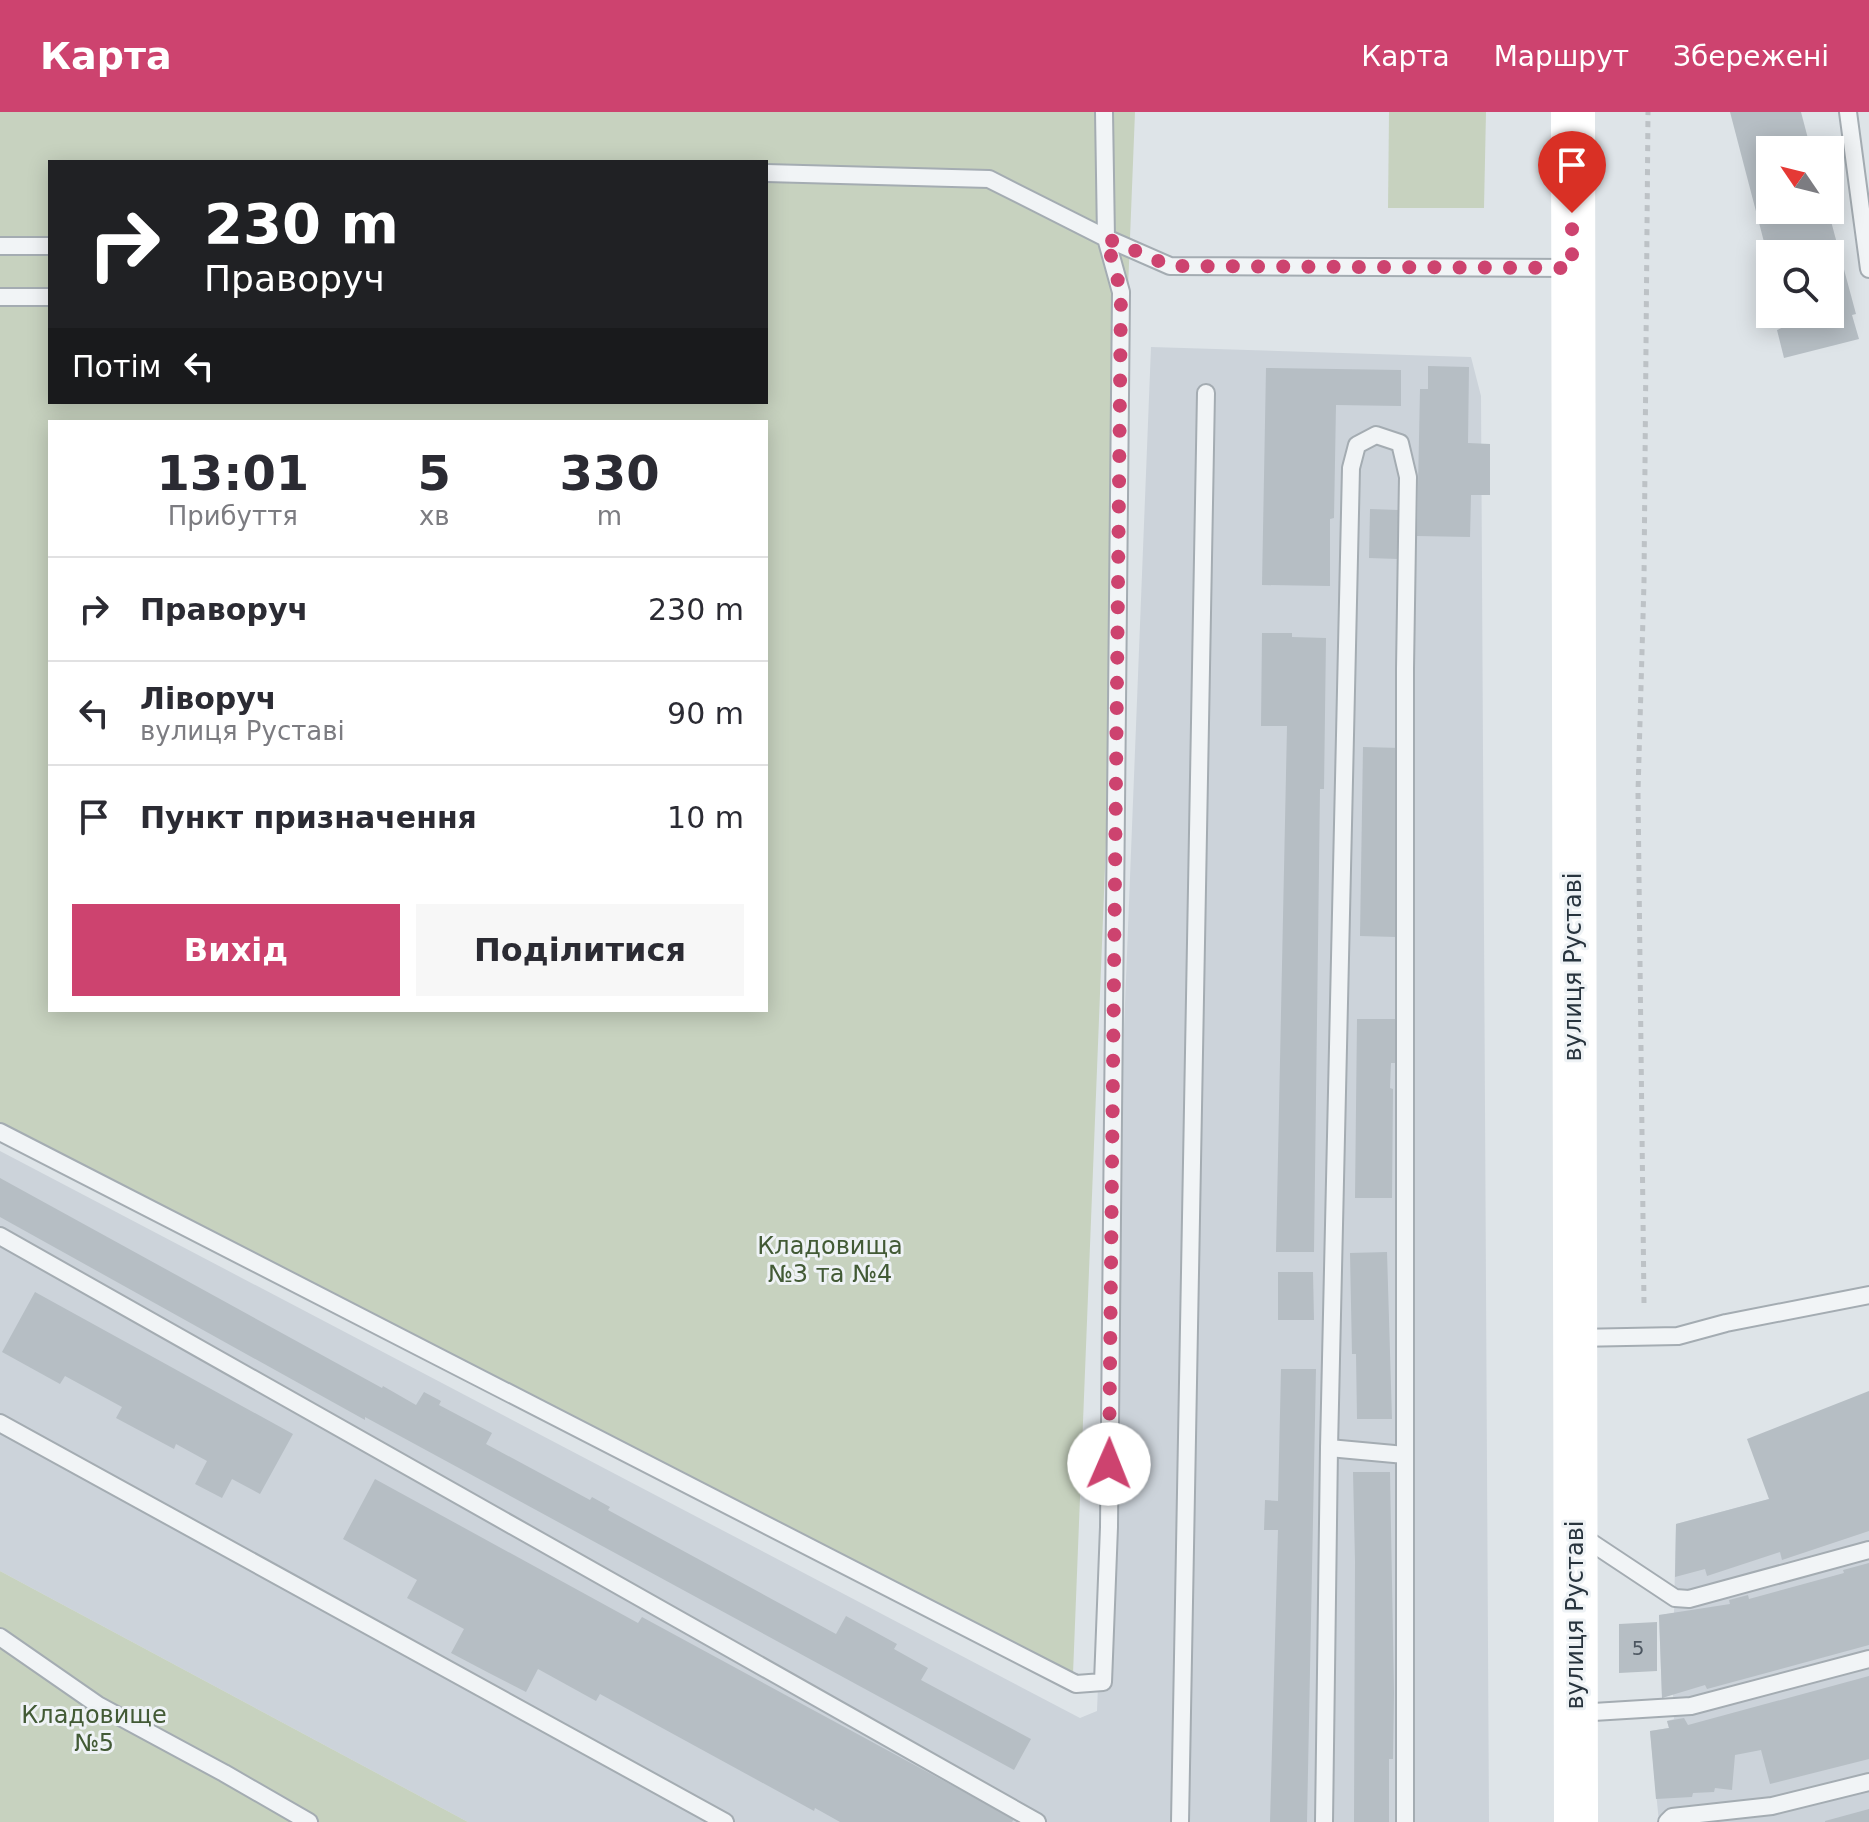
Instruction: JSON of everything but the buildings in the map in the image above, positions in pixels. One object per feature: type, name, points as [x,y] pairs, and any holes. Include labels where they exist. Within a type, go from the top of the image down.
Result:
[{"type":"main road","name":"вулиця Руставі","points":[[1573,112],[1576,1822]]},
{"type":"lane","points":[[0,1132],[1076,1684],[1103,1682],[1109,1527],[1121,308],[1121,292],[1106,238],[1104,112]]},
{"type":"lane","points":[[1848,112],[1869,269]]},
{"type":"lane","points":[[768,173],[989,179],[1106,238],[1170,266],[1572,268]]},
{"type":"lane","points":[[0,246],[48,246]]},
{"type":"lane","points":[[0,297],[48,297]]},
{"type":"lane","points":[[1180,1822],[1206,393]]},
{"type":"lane","points":[[1324,1822],[1329,1448],[1351,468],[1357,445],[1376,435],[1400,443],[1408,477],[1405,669],[1405,1822]]},
{"type":"lane","points":[[0,1236],[1037,1822]]},
{"type":"lane","points":[[1574,1338],[1678,1336],[1726,1323],[1869,1295]]},
{"type":"lane","points":[[0,1423],[725,1822]]},
{"type":"lane","points":[[1329,1448],[1405,1455]]},
{"type":"lane","points":[[1575,1532],[1675,1598],[1689,1599],[1869,1550]]},
{"type":"lane","points":[[0,1637],[98,1705],[309,1822]]},
{"type":"lane","points":[[1576,1713],[1691,1706],[1869,1659]]},
{"type":"lane","points":[[1667,1822],[1672,1817],[1772,1806],[1869,1782]]},
{"type":"path","points":[[1644,1303],[1638,792],[1644,582],[1648,112]]},
{"type":"shaded area","points":[[1151,347],[1471,357],[1481,396],[1489,1822],[468,1822],[0,1571],[0,1151],[1080,1718],[1097,1711]]},
{"type":"shaded area","points":[[1869,1460],[1869,1822],[1659,1822],[1650,1731],[1669,1728],[1667,1721],[1674,1719],[1673,1694],[1662,1698],[1659,1615],[1674,1613],[1676,1524],[1769,1499]]},
{"type":"green space","name":"Кладовища №3 та №4","points":[[0,112],[1135,112],[1073,1674],[0,1129]]},
{"type":"green space","points":[[1389,112],[1486,112],[1484,208],[1388,208]]},
{"type":"green space","name":"Кладовище №5","points":[[0,1571],[468,1822],[0,1822]]},
{"type":"route","points":[[1109,1464],[1121,292],[1106,238],[1170,266],[1572,268],[1572,213]]}]
